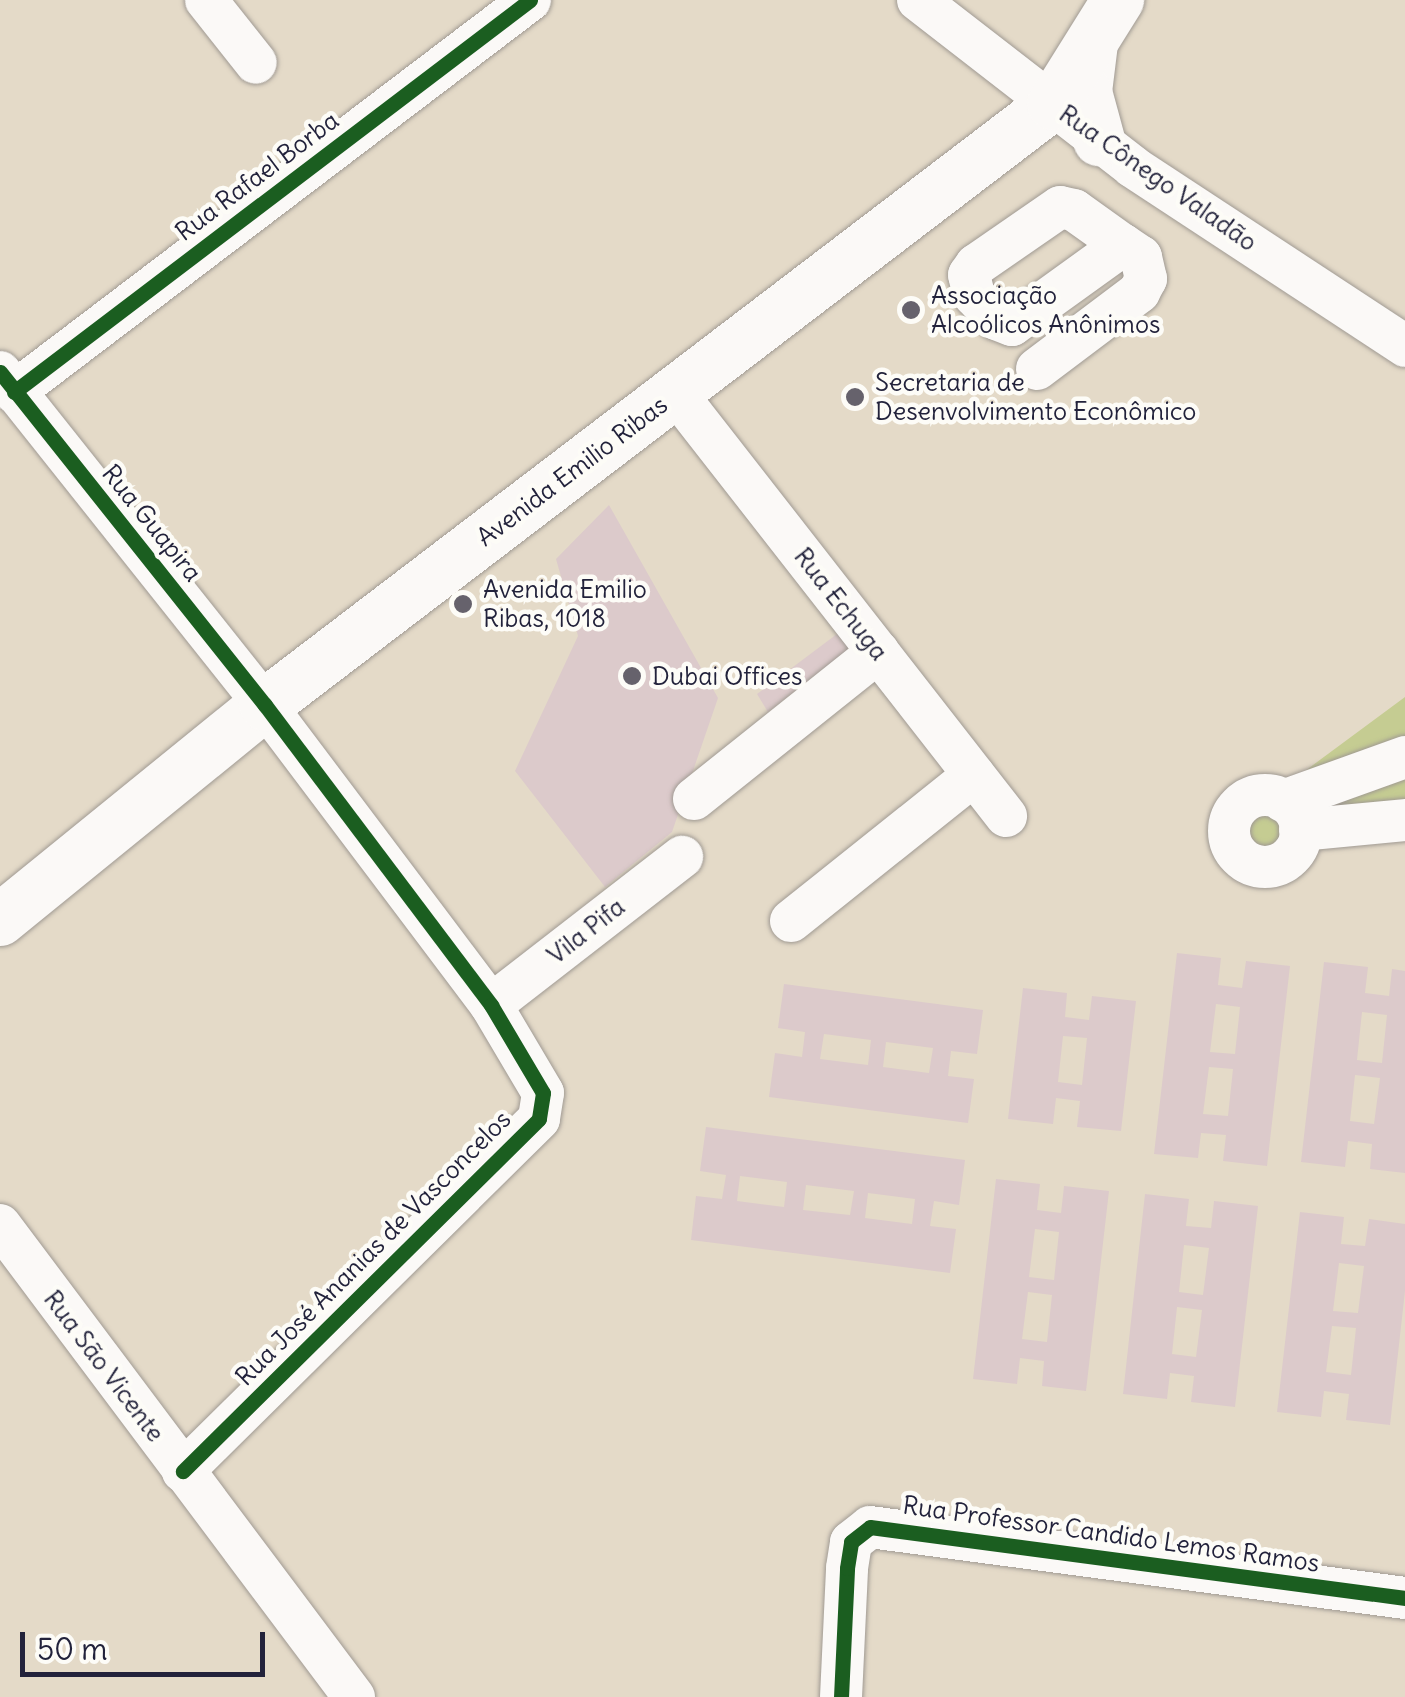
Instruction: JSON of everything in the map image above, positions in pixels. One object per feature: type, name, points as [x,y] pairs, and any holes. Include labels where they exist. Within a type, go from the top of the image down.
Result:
[{"type":"main road","name":"Avenida Emilio Ribas","points":[[0,920],[265,705],[1052,104],[1105,21]]},
{"type":"main road","points":[[1105,21],[1086,92],[1116,153]]},
{"type":"street","points":[[206,0],[256,63]]},
{"type":"street","name":"Rua Rafael Borba","points":[[7,382],[530,0]]},
{"type":"street","name":"Rua Cônego Valadão","points":[[918,0],[1116,153],[1405,346]]},
{"type":"street","points":[[1038,369],[1138,292],[1146,267],[1109,235],[1116,153]]},
{"type":"street","name":"Rua Guapira","points":[[7,382],[265,705]]},
{"type":"street","name":"Rua Echuga","points":[[676,392],[1006,816]]},
{"type":"street","points":[[694,799],[878,652]]},
{"type":"street","name":"Rua José Ananias de Vasconcelos","points":[[183,1471],[539,1120],[543,1093],[491,1005],[265,705]]},
{"type":"street","points":[[1405,757],[1292,815],[1405,820]]},
{"type":"street","points":[[791,921],[974,775]]},
{"type":"street","name":"Vila Pifa","points":[[491,1005],[682,857]]},
{"type":"street","name":"Rua São Vicente","points":[[0,1226],[183,1471],[331,1689]]},
{"type":"street","name":"Rua Professor Candido Lemos Ramos","points":[[841,1697],[847,1568],[852,1542],[870,1527],[1405,1598]]},
{"type":"green space","points":[[1405,697],[1405,836],[1314,842],[1276,876],[1239,874],[1217,854],[1214,822],[1228,801],[1286,785]]},
{"type":"building","name":"Dubai Offices","points":[[609,505],[718,698],[672,832],[605,887],[515,771],[578,636],[556,559]]},
{"type":"building","points":[[841,631],[850,648],[768,712],[757,694]]},
{"type":"building","points":[[1177,953],[1221,958],[1218,985],[1242,988],[1246,961],[1290,966],[1267,1166],[1223,1161],[1226,1135],[1201,1133],[1198,1158],[1154,1154]],"holes":[[[1216,1004],[1240,1007],[1235,1054],[1210,1052]],[[1209,1067],[1233,1069],[1228,1116],[1203,1114]]]},
{"type":"building","points":[[1324,962],[1368,967],[1365,993],[1389,996],[1392,969],[1405,971],[1405,1173],[1370,1169],[1372,1144],[1348,1141],[1345,1167],[1301,1162]],"holes":[[[1362,1012],[1387,1015],[1382,1063],[1357,1060]],[[1355,1075],[1380,1078],[1374,1124],[1350,1121]]]},
{"type":"building","points":[[784,984],[983,1010],[977,1054],[951,1051],[948,1076],[974,1079],[968,1123],[769,1097],[775,1053],[802,1057],[805,1032],[778,1028]],"holes":[[[824,1034],[871,1040],[868,1065],[820,1059]],[[886,1042],[933,1048],[929,1073],[883,1067]]]},
{"type":"building","points":[[1023,988],[1067,993],[1065,1017],[1089,1020],[1092,996],[1136,1001],[1121,1131],[1077,1127],[1080,1101],[1056,1098],[1053,1124],[1008,1119]],"holes":[[[1063,1036],[1087,1038],[1082,1085],[1058,1082]]]},
{"type":"building","points":[[706,1127],[965,1160],[959,1205],[934,1201],[930,1226],[956,1229],[950,1273],[691,1240],[696,1196],[722,1199],[726,1175],[700,1171]],"holes":[[[740,1176],[787,1182],[784,1207],[737,1201]],[[806,1185],[854,1191],[850,1215],[803,1210]],[[868,1193],[915,1199],[912,1224],[865,1218]]]},
{"type":"building","points":[[996,1179],[1040,1184],[1037,1210],[1061,1213],[1064,1186],[1109,1191],[1086,1391],[1042,1386],[1044,1361],[1020,1358],[1017,1384],[973,1379]],"holes":[[[1035,1229],[1059,1232],[1054,1280],[1029,1277]],[[1028,1292],[1052,1295],[1047,1342],[1022,1339]]]},
{"type":"building","points":[[1145,1194],[1189,1199],[1186,1226],[1211,1228],[1214,1201],[1258,1206],[1235,1407],[1191,1402],[1194,1376],[1170,1373],[1167,1399],[1123,1394]],"holes":[[[1184,1245],[1209,1248],[1203,1295],[1179,1292]],[[1177,1307],[1202,1310],[1196,1357],[1172,1354]]]},
{"type":"building","points":[[1300,1212],[1344,1217],[1341,1244],[1365,1246],[1369,1219],[1405,1224],[1405,1291],[1390,1425],[1346,1420],[1349,1394],[1324,1391],[1321,1417],[1277,1412]],"holes":[[[1339,1263],[1364,1266],[1358,1313],[1333,1311]],[[1332,1326],[1356,1328],[1351,1375],[1326,1372]]]},
{"type":"cycle path","points":[[14,392],[530,0]]},
{"type":"cycle path","points":[[0,372],[265,705],[491,1005],[543,1093],[539,1119],[183,1471]]},
{"type":"cycle path","points":[[841,1697],[851,1542],[870,1527],[1405,1598]]},
{"type":"place","name":"Associação Alcoólicos Anônimos","points":[[911,310]]},
{"type":"place","name":"Secretaria de Desenvolvimento Econômico","points":[[855,397]]},
{"type":"place","name":"Avenida Emilio Ribas, 1018","points":[[463,604]]},
{"type":"place","name":"Dubai Offices","points":[[632,676]]}]
